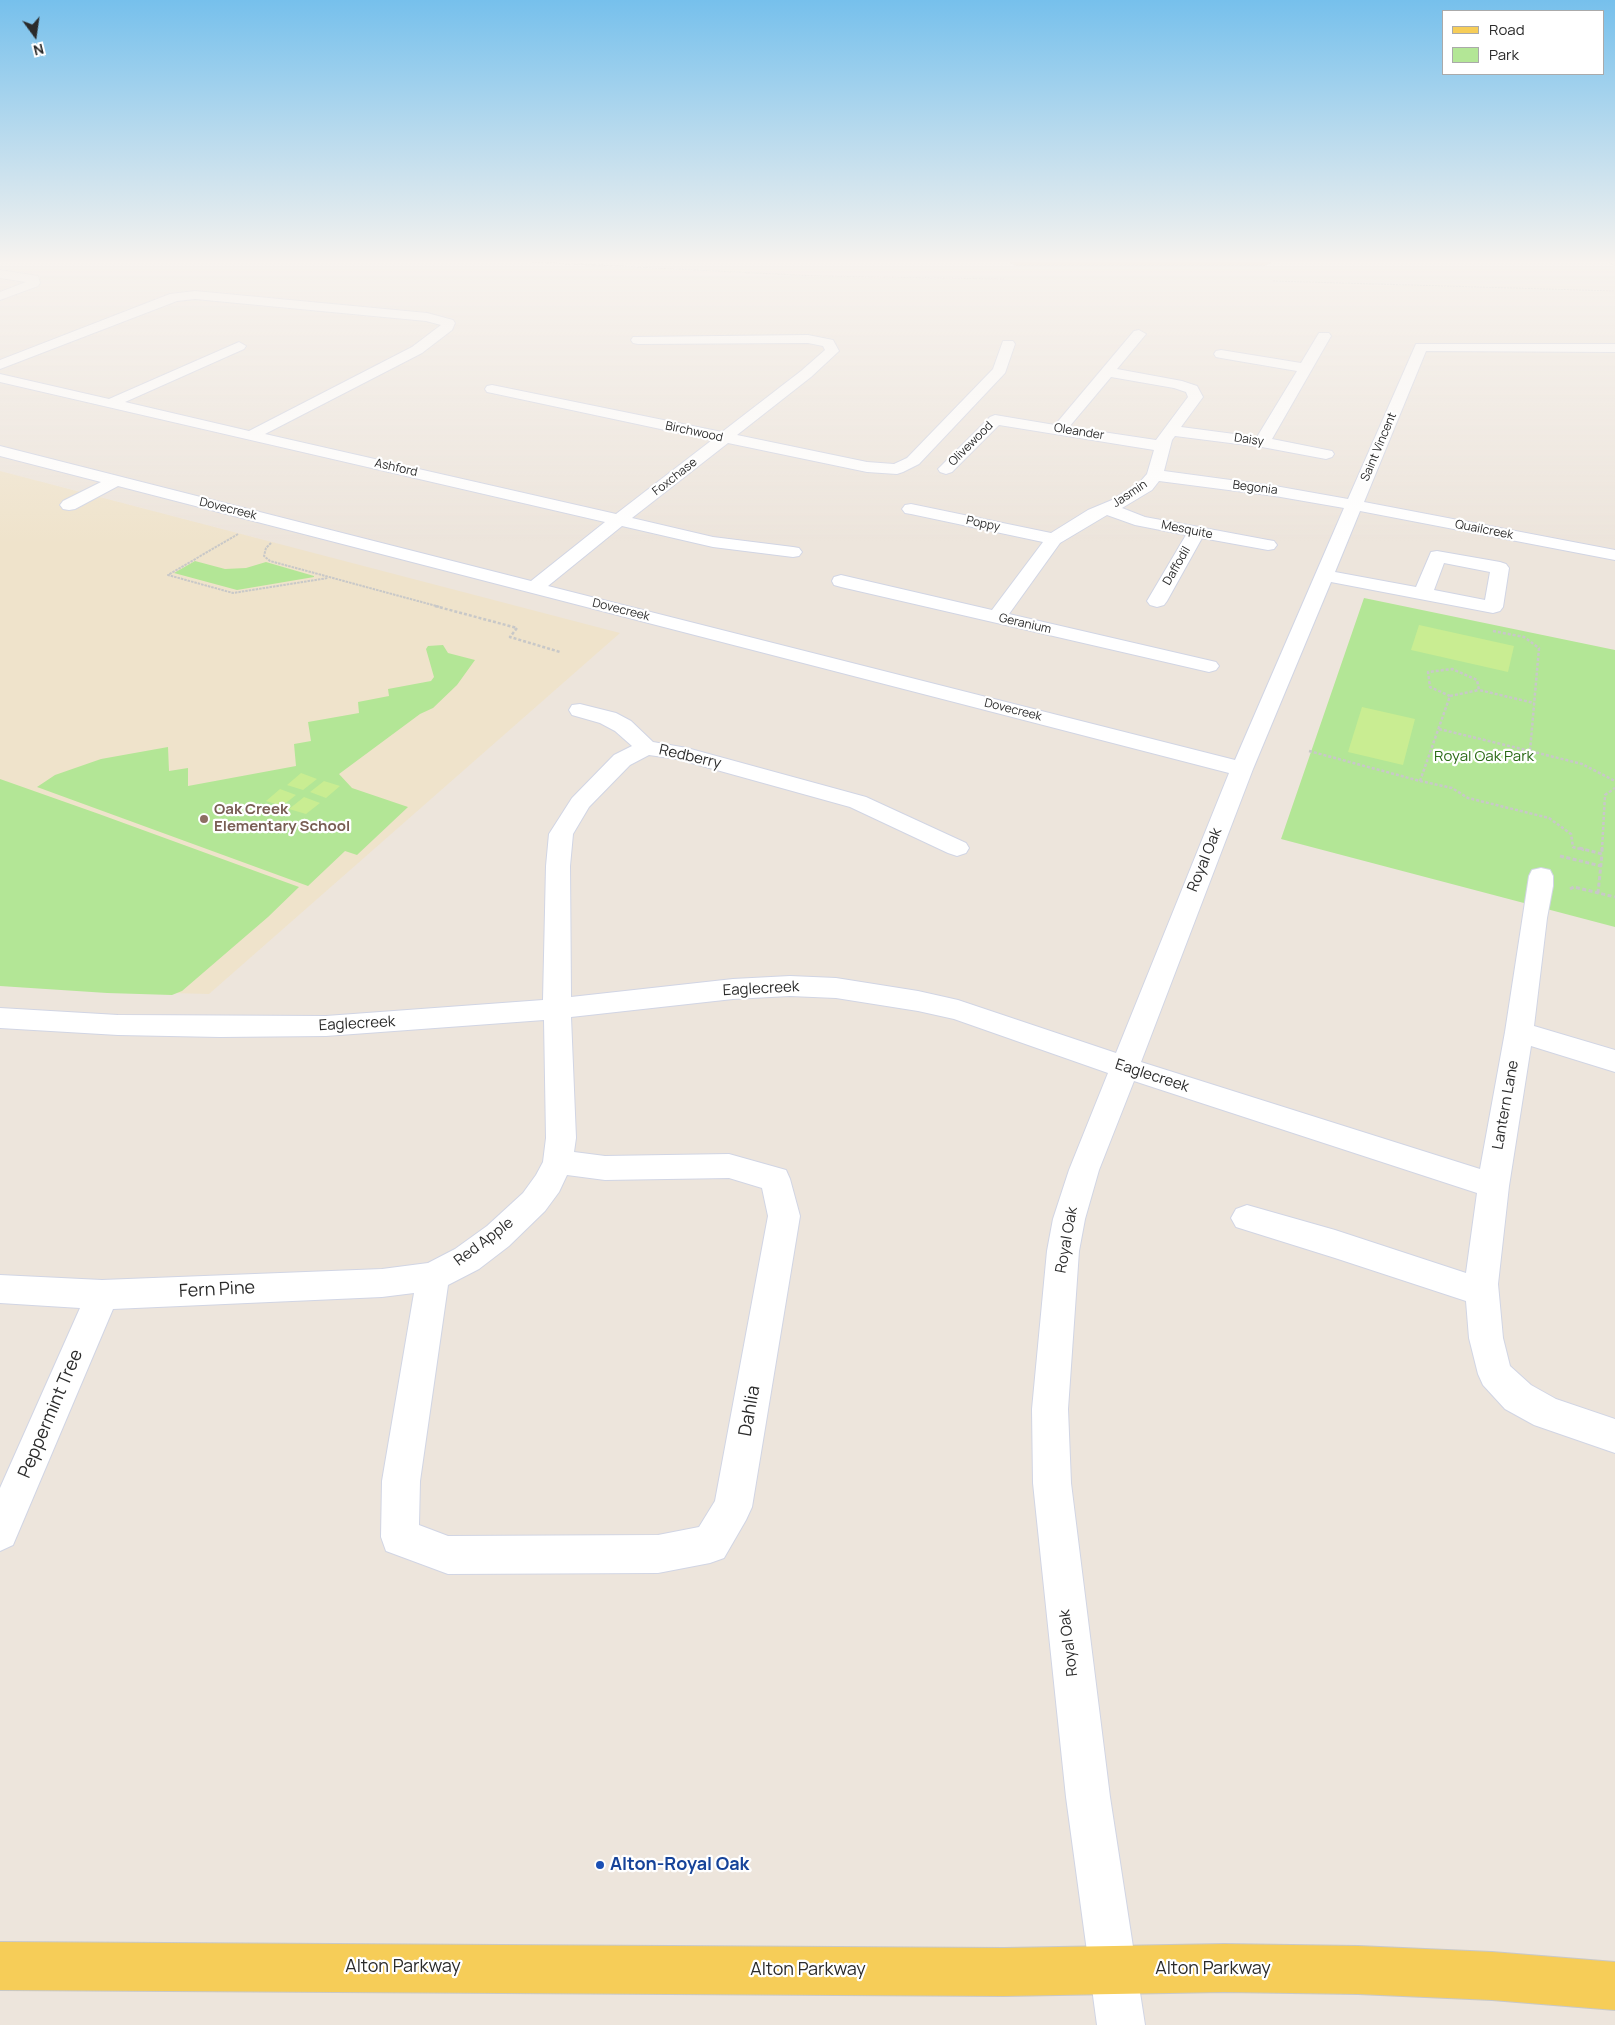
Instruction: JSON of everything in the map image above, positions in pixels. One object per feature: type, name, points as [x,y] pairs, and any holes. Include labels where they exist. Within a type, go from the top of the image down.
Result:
[{"type":"main road","name":"Alton Parkway","points":[[0,1966],[1004,1972],[1114,1969],[1358,1970],[1492,1976],[1615,1986]]},
{"type":"street","points":[[0,366],[27,356]]},
{"type":"street","points":[[111,403],[218,356]]},
{"type":"street","points":[[252,435],[406,356]]},
{"type":"street","name":"Foxchase","points":[[534,588],[826,356]]},
{"type":"street","name":"Birchwood","points":[[492,390],[867,468],[897,469],[913,460],[1000,370],[1004,356]]},
{"type":"street","points":[[1060,428],[1121,356]]},
{"type":"street","points":[[1230,356],[1306,368]]},
{"type":"street","points":[[1262,442],[1313,356]]},
{"type":"street","name":"Saint Vincent","points":[[1354,505],[1416,356]]},
{"type":"street","name":"Jasmin","points":[[996,618],[1054,539],[1094,514],[1133,495],[1146,486],[1155,475],[1161,446],[1196,397],[1192,389],[1177,384],[1107,372]]},
{"type":"street","name":"Ashford","points":[[0,378],[713,542],[793,552]]},
{"type":"street","name":"Oleander","points":[[995,420],[1060,428],[1161,446]]},
{"type":"street","name":"Olivewood","points":[[946,470],[995,420]]},
{"type":"street","name":"Daisy","points":[[1172,431],[1262,442],[1326,454]]},
{"type":"street","name":"Dovecreek","points":[[0,451],[1242,769]]},
{"type":"street","name":"Begonia","points":[[1155,475],[1276,491],[1354,505]]},
{"type":"street","points":[[69,505],[116,481]]},
{"type":"street","name":"Quailcreek","points":[[1354,505],[1615,555]]},
{"type":"street","name":"Royal Oak","points":[[1121,2025],[1088,1797],[1060,1567],[1052,1483],[1050,1426],[1059,1284],[1069,1218],[1084,1170],[1242,769],[1354,505]]},
{"type":"street","name":"Poppy","points":[[911,509],[1054,539]]},
{"type":"street","name":"Mesquite","points":[[1107,509],[1141,520],[1268,545]]},
{"type":"street","name":"Daffodil","points":[[1157,601],[1197,532]]},
{"type":"street","points":[[1324,575],[1423,594]]},
{"type":"street","name":"Geranium","points":[[841,581],[1209,666]]},
{"type":"street","points":[[580,710],[608,718],[623,726],[646,748]]},
{"type":"street","name":"Redberry","points":[[557,1009],[558,866],[561,834],[580,803],[622,760],[646,748],[679,753],[858,802],[957,848]]},
{"type":"street","name":"Lantern Lane","points":[[1545,872],[1534,918],[1519,1032],[1492,1186],[1482,1292],[1486,1338],[1495,1374],[1518,1397],[1547,1413],[1615,1436]]},
{"type":"street","name":"Eaglecreek","points":[[0,1018],[109,1025],[326,1026],[417,1021],[557,1009],[733,989],[790,986],[836,988],[918,1001],[958,1010],[1124,1067],[1492,1186]]},
{"type":"street","name":"Red Apple","points":[[433,1277],[467,1259],[498,1236],[534,1202],[548,1183],[558,1162],[561,1138],[557,1009]]},
{"type":"street","points":[[1519,1032],[1615,1061]]},
{"type":"street","name":"Dahlia","points":[[433,1277],[401,1480],[400,1537],[448,1555],[658,1554],[710,1544],[733,1507],[784,1216],[775,1179],[729,1166],[605,1168],[558,1162]]},
{"type":"street","points":[[1247,1218],[1335,1244],[1482,1292]]},
{"type":"street","name":"Fern Pine","points":[[0,1290],[102,1296],[382,1283],[433,1277]]},
{"type":"street","name":"Peppermint Tree","points":[[0,1532],[102,1296]]},
{"type":"path","points":[[240,532],[168,575],[233,593],[330,577]]},
{"type":"path","points":[[274,541],[266,548],[264,556],[270,561],[517,628],[510,637],[560,652]]},
{"type":"path","points":[[1486,630],[1524,637],[1539,648],[1530,751]]},
{"type":"path","points":[[1479,690],[1477,680],[1452,669],[1428,672],[1430,687],[1450,696],[1479,690],[1534,703]]},
{"type":"path","points":[[1420,781],[1450,696]]},
{"type":"path","points":[[1439,729],[1582,764],[1615,781]]},
{"type":"path","points":[[1308,751],[1452,788],[1468,798],[1549,818],[1571,834],[1573,847],[1602,854]]},
{"type":"path","points":[[1598,893],[1605,795],[1615,788]]},
{"type":"path","points":[[1545,872],[1600,866]]},
{"type":"path","points":[[1545,872],[1563,892],[1574,887],[1615,897]]},
{"type":"shaded area","name":"Oak Creek Elementary School","points":[[0,471],[620,633],[209,994],[0,985]]},
{"type":"green space","points":[[195,561],[225,569],[246,568],[266,562],[314,577],[237,590],[174,573]]},
{"type":"green space","name":"Royal Oak Park","points":[[1364,598],[1615,650],[1615,927],[1281,839]]},
{"type":"green space","points":[[1419,625],[1514,646],[1508,672],[1411,650]]},
{"type":"green space","points":[[443,645],[448,653],[475,660],[457,685],[433,708],[420,714],[339,774],[352,788],[408,807],[357,855],[345,851],[308,886],[37,787],[55,775],[101,759],[168,747],[169,771],[188,768],[188,786],[296,766],[294,744],[311,741],[308,722],[359,713],[358,702],[389,696],[388,689],[431,681],[434,677],[426,649],[428,646]]},
{"type":"green space","points":[[1362,707],[1415,719],[1403,765],[1348,752]]},
{"type":"green space","points":[[301,773],[317,779],[303,790],[287,785]]},
{"type":"green space","points":[[0,779],[299,887],[268,917],[182,991],[172,995],[0,986]]},
{"type":"green space","points":[[324,781],[340,786],[326,798],[310,792]]},
{"type":"green space","points":[[280,789],[296,795],[282,806],[266,801]]},
{"type":"green space","points":[[304,797],[320,803],[306,814],[289,809]]},
{"type":"place","name":"Oak Creek Elementary School","points":[[204,819]]},
{"type":"place","name":"Alton-Royal Oak","points":[[600,1865]]}]
